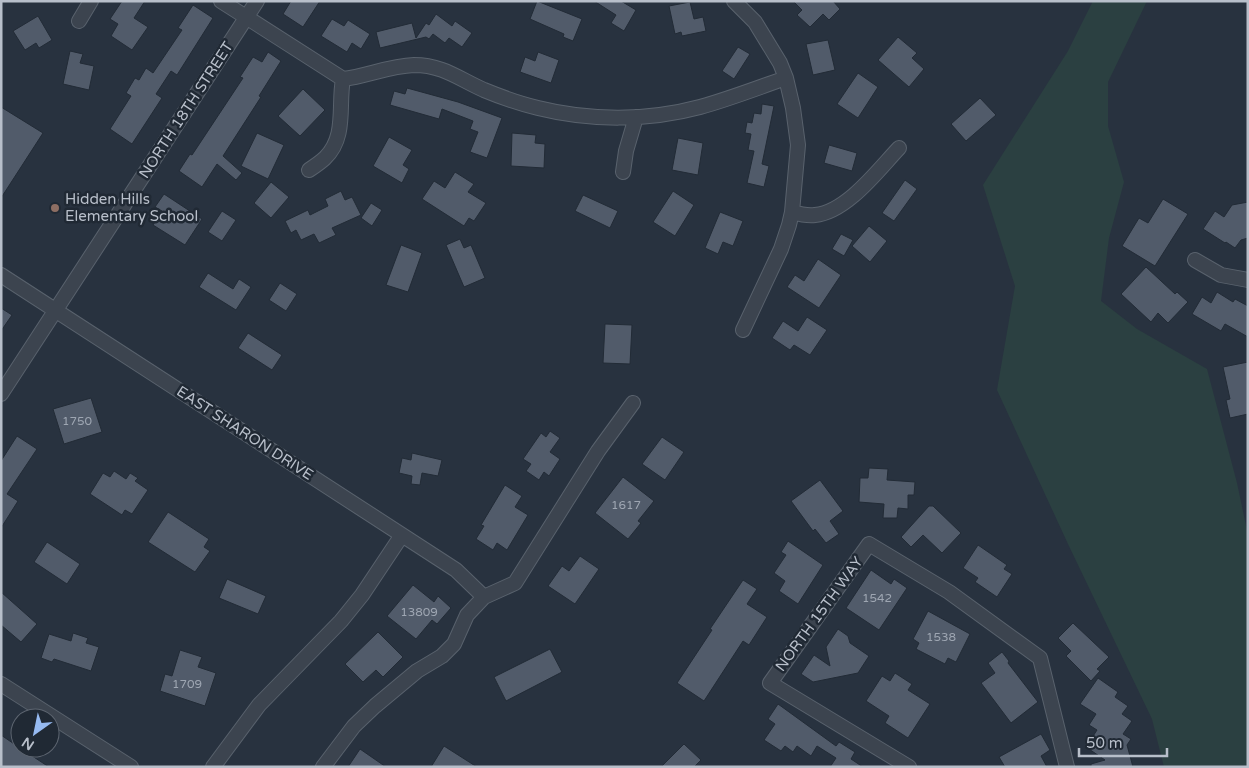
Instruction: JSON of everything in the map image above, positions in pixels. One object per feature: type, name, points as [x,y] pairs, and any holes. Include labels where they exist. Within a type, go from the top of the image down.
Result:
[{"type":"street","points":[[79,21],[91,1]]},
{"type":"street","points":[[221,1],[343,79],[395,66],[431,66],[448,71],[484,90],[538,108],[568,114],[636,118],[678,112],[700,107],[786,78]]},
{"type":"street","name":"NORTH 18TH STREET","points":[[1,394],[57,311],[257,1]]},
{"type":"street","points":[[734,1],[755,22],[769,43],[786,78],[793,108],[798,145],[792,212],[781,249],[743,330]]},
{"type":"street","points":[[309,170],[326,157],[336,141],[341,121],[343,79]]},
{"type":"street","points":[[623,172],[626,151],[636,118]]},
{"type":"street","points":[[792,212],[816,215],[842,203],[857,193],[899,148]]},
{"type":"street","points":[[1195,260],[1221,275],[1248,280]]},
{"type":"street","name":"EAST SHARON DRIVE","points":[[1,275],[456,570],[484,597]]},
{"type":"street","points":[[323,767],[354,726],[375,706],[417,671],[442,656],[454,644],[467,615],[484,597],[515,583],[598,451],[633,403]]},
{"type":"street","points":[[213,767],[259,705],[340,621],[362,595],[402,535]]},
{"type":"street","name":"NORTH 15TH WAY","points":[[909,767],[770,683],[869,544],[949,592],[1040,658],[1067,767]]},
{"type":"street","points":[[1,684],[131,767]]},
{"type":"green space","points":[[1093,1],[1147,1],[1108,82],[1108,126],[1124,182],[1109,238],[1101,301],[1137,329],[1207,369],[1237,483],[1248,535],[1248,767],[1164,767],[1152,719],[997,390],[1015,286],[983,185],[1068,51]]},
{"type":"building","points":[[122,1],[145,1],[134,18],[148,27],[132,50],[111,36],[118,24],[110,19]]},
{"type":"building","points":[[291,1],[320,1],[303,27],[283,14]]},
{"type":"building","points":[[537,1],[582,19],[573,41],[563,37],[564,34],[530,19]]},
{"type":"building","points":[[594,1],[621,1],[636,10],[624,31],[611,23],[616,15]]},
{"type":"building","points":[[793,1],[833,1],[840,9],[829,20],[823,14],[810,27],[797,15],[802,10]]},
{"type":"building","points":[[690,2],[694,19],[703,17],[706,31],[682,36],[681,32],[675,34],[669,6]]},
{"type":"building","points":[[193,5],[213,18],[177,75],[171,71],[156,94],[162,98],[132,144],[110,129],[131,96],[126,93],[135,78],[139,80],[146,68],[153,73],[182,30],[178,28]]},
{"type":"building","points":[[436,14],[452,26],[455,21],[472,33],[462,47],[449,38],[445,43],[433,34],[429,39],[426,37],[380,48],[376,32],[412,23],[416,38],[426,23],[429,25]]},
{"type":"building","points":[[38,16],[52,40],[39,48],[36,43],[25,50],[13,31]]},
{"type":"building","points":[[332,19],[344,26],[348,20],[370,34],[361,49],[352,43],[347,52],[321,36]]},
{"type":"building","points":[[898,37],[917,53],[912,58],[924,69],[909,87],[878,60]]},
{"type":"building","points":[[828,40],[835,70],[813,75],[806,44]]},
{"type":"building","points":[[738,47],[750,54],[734,79],[722,71]]},
{"type":"building","points":[[70,51],[83,54],[80,63],[94,66],[89,90],[63,84]]},
{"type":"building","points":[[268,52],[281,61],[259,96],[261,97],[223,156],[242,173],[236,180],[217,164],[202,187],[179,171],[190,154],[192,155],[243,78],[240,77],[253,57],[262,62]]},
{"type":"building","points":[[538,52],[559,60],[551,83],[520,72],[525,57],[535,61]]},
{"type":"building","points":[[858,73],[878,87],[858,118],[837,104]]},
{"type":"building","points":[[407,88],[458,102],[502,118],[487,158],[470,152],[478,132],[470,129],[473,121],[442,109],[439,119],[390,105],[394,91],[405,94]]},
{"type":"building","points":[[303,89],[325,110],[300,136],[278,116]]},
{"type":"building","points":[[980,98],[996,115],[966,141],[951,124]]},
{"type":"building","points":[[762,104],[774,106],[762,164],[769,166],[764,187],[747,183],[754,151],[748,150],[751,134],[745,133],[747,122],[752,123],[754,113],[761,114]]},
{"type":"building","points":[[1,107],[43,133],[1,198]]},
{"type":"building","points":[[257,133],[284,145],[268,179],[241,166]]},
{"type":"building","points":[[512,133],[536,135],[535,143],[545,144],[544,168],[511,166]]},
{"type":"building","points":[[389,137],[412,150],[403,165],[409,169],[402,183],[373,166]]},
{"type":"building","points":[[678,138],[703,143],[698,175],[672,170]]},
{"type":"building","points":[[829,145],[857,153],[852,171],[824,163]]},
{"type":"building","points":[[455,172],[474,184],[468,192],[486,203],[474,221],[469,218],[464,226],[422,199],[434,181],[445,188]]},
{"type":"building","points":[[905,180],[917,189],[894,221],[882,213]]},
{"type":"building","points":[[271,182],[289,197],[271,218],[254,203]]},
{"type":"building","points":[[341,191],[345,200],[352,197],[361,215],[332,228],[336,235],[319,243],[314,234],[301,240],[296,230],[291,233],[285,221],[308,210],[310,215],[328,206],[325,199]]},
{"type":"building","points":[[673,191],[694,205],[675,236],[653,222]]},
{"type":"building","points":[[164,194],[202,219],[185,245],[153,225],[162,211],[155,207]]},
{"type":"building","points":[[583,195],[618,211],[610,228],[575,211]]},
{"type":"building","points":[[1163,199],[1188,214],[1155,266],[1122,246],[1139,218],[1148,223]]},
{"type":"building","points":[[1248,202],[1248,238],[1241,240],[1235,248],[1203,229],[1215,211],[1224,217],[1232,205]]},
{"type":"building","points":[[371,203],[382,210],[372,226],[361,218]]},
{"type":"building","points":[[222,211],[236,220],[222,241],[208,232]]},
{"type":"building","points":[[720,212],[743,221],[733,246],[723,242],[718,254],[705,248]]},
{"type":"building","points":[[869,226],[887,241],[870,262],[852,246]]},
{"type":"building","points":[[841,234],[853,240],[844,256],[832,249]]},
{"type":"building","points":[[460,239],[464,248],[471,245],[485,278],[464,287],[446,245]]},
{"type":"building","points":[[401,245],[422,253],[408,292],[386,285]]},
{"type":"building","points":[[818,259],[841,275],[819,308],[787,287],[795,275],[804,281]]},
{"type":"building","points":[[1146,267],[1175,294],[1177,292],[1188,302],[1168,323],[1158,313],[1151,322],[1121,294]]},
{"type":"building","points":[[208,273],[233,289],[239,279],[251,287],[236,310],[199,287]]},
{"type":"building","points":[[280,283],[297,294],[286,311],[269,300]]},
{"type":"building","points":[[1217,292],[1233,302],[1235,299],[1248,306],[1248,337],[1225,324],[1221,331],[1192,314],[1202,297],[1211,303]]},
{"type":"building","points":[[1,308],[12,315],[1,331]]},
{"type":"building","points":[[807,317],[827,330],[810,355],[794,345],[790,350],[772,338],[783,321],[798,331]]},
{"type":"building","points":[[605,324],[632,325],[630,364],[603,363]]},
{"type":"building","points":[[248,333],[282,355],[272,370],[238,348]]},
{"type":"building","points":[[1248,362],[1248,414],[1230,418],[1226,400],[1230,399],[1223,367]]},
{"type":"building","points":[[91,398],[102,432],[64,444],[53,409]]},
{"type":"building","points":[[550,431],[560,438],[550,452],[560,459],[549,476],[544,472],[539,480],[526,471],[531,464],[523,459],[541,433],[546,437]]},
{"type":"building","points":[[17,436],[37,449],[7,494],[18,501],[1,528],[1,461]]},
{"type":"building","points":[[662,437],[684,452],[665,480],[642,464]]},
{"type":"building","points":[[412,453],[442,460],[438,476],[422,473],[420,485],[411,484],[412,476],[399,473],[402,458],[411,460]]},
{"type":"building","points":[[869,468],[888,469],[887,480],[915,482],[914,495],[908,495],[908,509],[898,508],[897,518],[883,518],[884,504],[859,502],[860,478],[868,478]]},
{"type":"building","points":[[114,471],[126,479],[130,473],[138,478],[135,481],[148,490],[132,514],[125,510],[122,515],[90,494],[103,473],[110,477]]},
{"type":"building","points":[[623,477],[654,501],[638,521],[641,523],[628,539],[595,513]]},
{"type":"building","points":[[820,480],[843,511],[830,521],[839,534],[826,543],[815,529],[813,531],[791,501]]},
{"type":"building","points":[[505,485],[522,496],[515,507],[528,515],[507,550],[497,543],[493,550],[476,539],[484,526],[481,525]]},
{"type":"building","points":[[929,506],[933,506],[961,533],[942,553],[923,535],[911,547],[901,537]]},
{"type":"building","points":[[168,512],[209,539],[204,547],[210,551],[195,572],[148,542]]},
{"type":"building","points":[[788,541],[823,565],[798,604],[779,591],[785,581],[774,573],[786,555],[781,552]]},
{"type":"building","points":[[47,542],[80,564],[67,584],[34,562]]},
{"type":"building","points":[[978,545],[1007,565],[1004,569],[1012,574],[997,597],[975,582],[978,578],[963,568]]},
{"type":"building","points":[[580,556],[599,569],[575,604],[548,586],[562,566],[569,571]]},
{"type":"building","points":[[871,570],[891,584],[894,579],[907,588],[879,630],[846,608]]},
{"type":"building","points":[[227,579],[266,596],[258,614],[219,598]]},
{"type":"building","points":[[743,580],[757,589],[747,604],[767,617],[749,645],[743,641],[704,701],[677,683]]},
{"type":"building","points":[[413,585],[434,602],[438,596],[451,608],[437,624],[432,620],[416,639],[387,616]]},
{"type":"building","points":[[1,592],[37,624],[21,642],[1,625]]},
{"type":"building","points":[[928,611],[970,634],[956,662],[948,658],[945,664],[916,649],[919,643],[913,639]]},
{"type":"building","points":[[1073,623],[1109,657],[1097,669],[1100,671],[1091,681],[1066,656],[1071,651],[1058,638]]},
{"type":"building","points":[[838,629],[848,636],[850,643],[869,656],[858,673],[813,682],[801,674],[814,655],[830,666],[826,647]]},
{"type":"building","points":[[378,632],[403,657],[383,677],[376,670],[363,682],[345,664]]},
{"type":"building","points":[[73,633],[88,638],[86,643],[99,647],[91,671],[54,659],[52,662],[41,658],[49,634],[71,641]]},
{"type":"building","points":[[550,649],[562,672],[506,701],[494,677]]},
{"type":"building","points":[[180,650],[202,657],[198,667],[216,673],[205,706],[160,691],[165,674],[172,676]]},
{"type":"building","points":[[1002,652],[1009,661],[1008,663],[1038,702],[1011,723],[981,683],[995,673],[988,663]]},
{"type":"building","points":[[895,673],[912,684],[908,690],[930,704],[908,738],[885,723],[889,716],[866,701],[882,676],[890,681]]},
{"type":"building","points":[[1098,678],[1118,692],[1115,697],[1128,706],[1122,714],[1132,721],[1123,734],[1131,739],[1127,745],[1133,767],[1091,767],[1091,764],[1105,760],[1086,747],[1097,730],[1089,725],[1096,714],[1080,704]]},
{"type":"building","points":[[778,704],[836,746],[839,742],[855,752],[851,759],[863,767],[830,767],[836,758],[817,746],[811,756],[797,746],[793,752],[785,746],[781,751],[764,740],[775,724],[768,719]]},
{"type":"building","points":[[1041,734],[1050,750],[1041,756],[1047,767],[1005,767],[999,757]]},
{"type":"building","points":[[1,735],[10,741],[10,758],[35,758],[49,767],[1,767]]},
{"type":"building","points":[[684,744],[701,760],[694,767],[661,767]]},
{"type":"building","points":[[444,746],[477,767],[431,767]]},
{"type":"building","points":[[360,749],[386,767],[348,767]]},
{"type":"place","name":"Hidden Hills Elementary School","points":[[55,208]]}]
